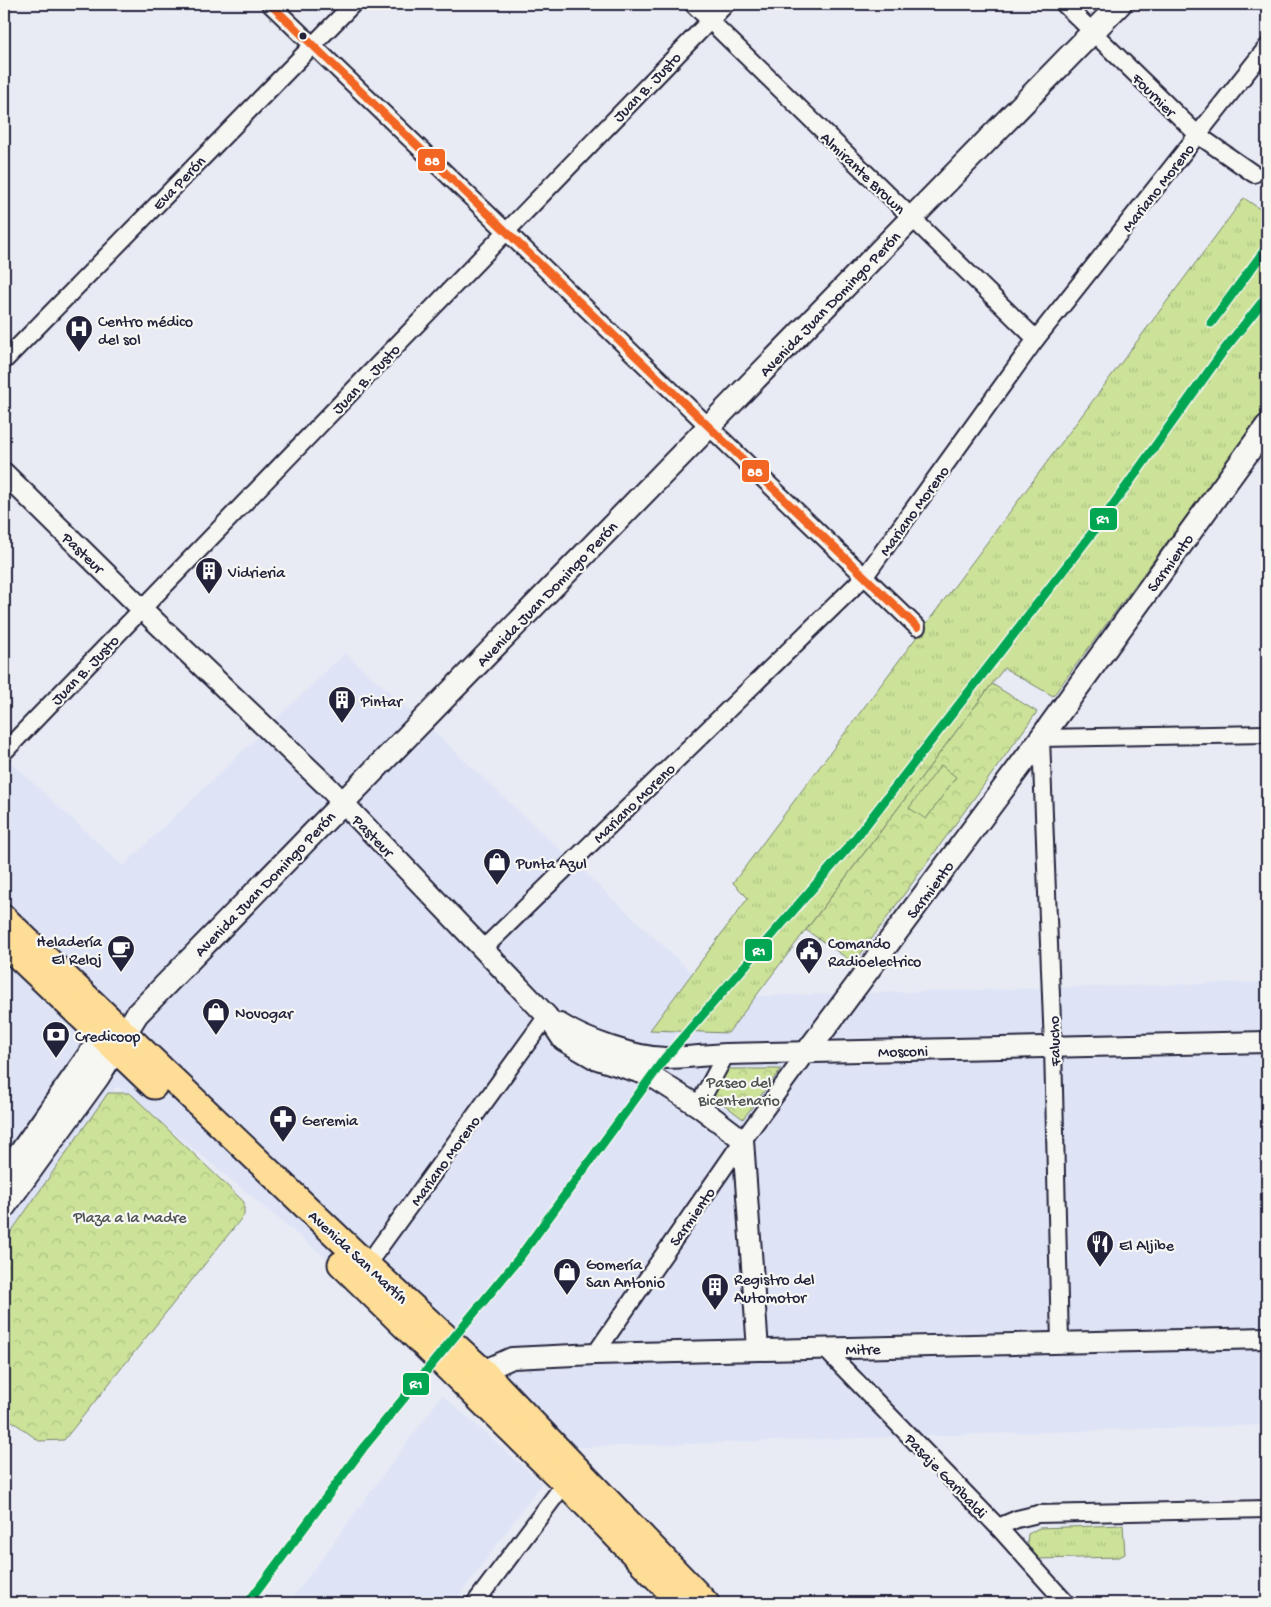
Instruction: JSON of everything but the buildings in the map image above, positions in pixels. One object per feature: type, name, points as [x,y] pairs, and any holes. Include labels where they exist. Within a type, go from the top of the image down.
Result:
[{"type":"main road","name":"Avenida Juan Domingo Perón","points":[[1088,27],[1101,4]]},
{"type":"main road","name":"Avenida Juan Domingo Perón","points":[[4,1176],[114,1035],[137,1014],[338,798],[1088,27],[1120,4]]},
{"type":"main road","name":"Sarmiento","points":[[807,1052],[1041,738],[1265,432]]},
{"type":"main road","name":"Avenida San Martín","points":[[4,918],[114,1035],[362,1272],[430,1351],[475,1378],[706,1603]]},
{"type":"main road","name":"Avenida San Martín","points":[[4,943],[114,1035]]},
{"type":"main road","name":"Avenida Juan Domingo Perón","points":[[4,1207],[98,1077],[114,1035]]},
{"type":"main road","name":"Avenida San Martín","points":[[475,1378],[565,1483],[681,1603]]},
{"type":"street","points":[[270,4],[917,627]]},
{"type":"street","name":"Eva Perón","points":[[4,361],[353,4]]},
{"type":"street","name":"Almirante Brown","points":[[693,4],[1036,339]]},
{"type":"street","name":"Juan B. Justo","points":[[4,752],[726,4]]},
{"type":"street","name":"Fournier","points":[[1064,4],[1198,135],[1254,174]]},
{"type":"street","name":"Mariano Moreno","points":[[484,948],[865,576],[1036,339],[1267,46]]},
{"type":"street","name":"Pasteur","points":[[4,473],[338,798],[548,1016],[563,1040],[594,1058],[651,1076],[698,1106],[743,1140]]},
{"type":"street","points":[[1041,738],[1267,734]]},
{"type":"street","name":"Falucho","points":[[1041,738],[1053,1047],[1060,1343]]},
{"type":"street","name":"Mariano Moreno","points":[[362,1272],[548,1016]]},
{"type":"street","name":"Mosconi","points":[[548,1016],[572,1031],[609,1046],[665,1058],[726,1054],[1267,1042]]},
{"type":"street","name":"Sarmiento","points":[[595,1354],[743,1140],[807,1052]]},
{"type":"street","points":[[698,1106],[726,1054]]},
{"type":"street","points":[[743,1140],[758,1350]]},
{"type":"street","name":"Mitre","points":[[475,1378],[512,1358],[595,1354],[1267,1338]]},
{"type":"street","name":"Pasaje Garibaldi","points":[[825,1348],[998,1528],[1066,1603]]},
{"type":"street","points":[[475,1603],[565,1483]]},
{"type":"street","points":[[998,1528],[1017,1519],[1038,1514],[1267,1509]]},
{"type":"shaded area","points":[[345,653],[434,732],[718,997],[1267,982],[1267,1425],[557,1448],[117,1086],[4,1241],[4,756],[123,866]]},
{"type":"shaded area","points":[[442,1395],[542,1483],[454,1603],[289,1603]]},
{"type":"green space","points":[[1244,198],[1267,214],[1267,407],[1053,696],[1004,668],[728,1033],[650,1030],[748,898],[733,883]]},
{"type":"green space","points":[[992,684],[1037,712],[854,963],[806,930]]},
{"type":"green space","points":[[941,765],[956,777],[926,819],[909,808]]},
{"type":"green space","name":"Paseo del Bicentenario","points":[[727,1069],[781,1069],[743,1119],[713,1096]]},
{"type":"green space","name":"Plaza a la Madre","points":[[108,1093],[130,1093],[244,1202],[244,1215],[64,1440],[39,1441],[4,1415],[4,1242]]},
{"type":"green space","points":[[1123,1525],[1125,1554],[1119,1557],[1038,1559],[1027,1543],[1028,1534],[1039,1528]]},
{"type":"transit line","name":"88","points":[[270,4],[917,627]]},
{"type":"transit line","name":"R1","points":[[1211,323],[1267,247]]},
{"type":"transit line","name":"R1","points":[[248,1603],[363,1448],[519,1258],[665,1058],[851,844],[1103,519],[1224,350],[1267,296]]},
{"type":"place","name":"Centro médico del sol","points":[[79,353]]},
{"type":"place","name":"Vidrieria","points":[[209,595]]},
{"type":"place","name":"Pintar","points":[[342,724]]},
{"type":"place","name":"Punta Azul","points":[[497,886]]},
{"type":"place","name":"Heladería El Reloj","points":[[121,973]]},
{"type":"place","name":"Comando Radioelectrico","points":[[809,975]]},
{"type":"place","name":"Novogar","points":[[216,1036]]},
{"type":"place","name":"Credicoop","points":[[56,1059]]},
{"type":"place","name":"Geremia","points":[[283,1143]]},
{"type":"place","name":"El Aljibe","points":[[1100,1268]]},
{"type":"place","name":"Gomería San Antonio","points":[[567,1296]]},
{"type":"place","name":"Registro del Automotor","points":[[715,1311]]}]
